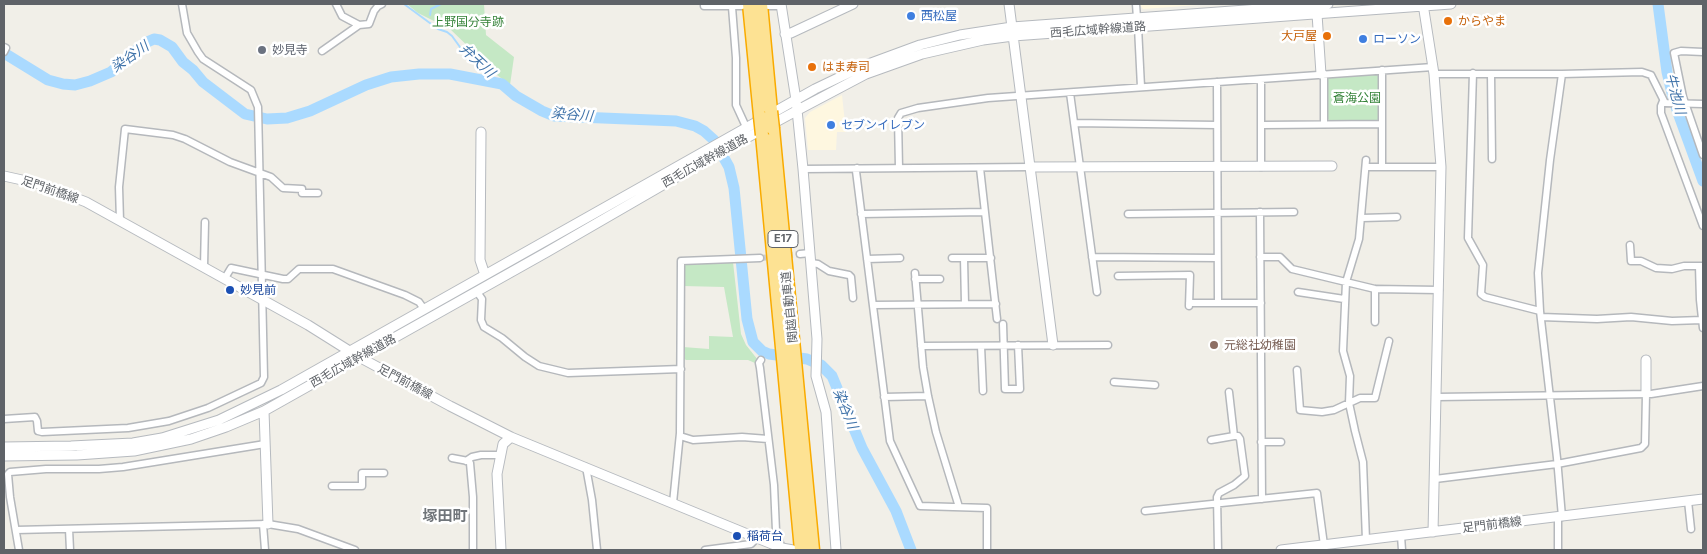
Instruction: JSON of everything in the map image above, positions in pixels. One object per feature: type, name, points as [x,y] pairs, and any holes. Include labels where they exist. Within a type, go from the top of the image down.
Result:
[{"type":"highway","name":"関越自動車道","points":[[746,5],[766,113]]},
{"type":"highway","name":"関越自動車道","points":[[764,5],[767,132],[790,369],[804,548]]},
{"type":"main road","points":[[785,34],[794,32],[838,7],[853,4]]},
{"type":"main road","points":[[1009,4],[1053,345]]},
{"type":"main road","name":"西毛広域幹線道路","points":[[1316,7],[1328,4]]},
{"type":"main road","name":"西毛広域幹線道路","points":[[728,144],[747,129],[796,100],[856,69],[920,45],[960,35],[1316,7],[1451,4]]},
{"type":"main road","points":[[781,5],[796,100],[803,169],[817,339],[816,373],[826,412],[836,550]]},
{"type":"main road","points":[[1424,5],[1433,70],[1440,167],[1433,532]]},
{"type":"main road","points":[[1316,7],[1322,74]]},
{"type":"main road","name":"西毛広域幹線道路","points":[[4,447],[133,443],[188,431],[218,420],[248,407],[485,275],[711,153],[859,77],[892,64],[942,49],[1012,32]]},
{"type":"main road","points":[[481,132],[480,260],[485,275]]},
{"type":"main road","name":"西毛広域幹線道路","points":[[4,456],[134,451],[191,439],[264,411],[477,292],[711,153]]},
{"type":"main road","points":[[1030,167],[1332,166]]},
{"type":"main road","name":"足門前橋線","points":[[4,176],[54,188],[78,199],[308,325],[348,352],[511,436],[782,549],[804,548]]},
{"type":"main road","points":[[1646,360],[1646,394]]},
{"type":"main road","points":[[264,411],[266,524]]},
{"type":"main road","points":[[501,550],[497,481],[503,444],[511,436]]},
{"type":"main road","name":"足門前橋線","points":[[1281,550],[1703,499]]},
{"type":"street","points":[[4,419],[35,417],[38,421],[38,430],[42,432],[128,428],[169,421],[201,411],[226,401],[261,383],[264,377],[258,106],[251,90],[204,59],[194,48],[187,33],[182,4]]},
{"type":"street","points":[[336,4],[342,16],[359,25]]},
{"type":"street","points":[[322,51],[359,25],[369,24],[374,11],[382,4]]},
{"type":"street","points":[[704,4],[704,6],[732,7],[746,5]]},
{"type":"street","points":[[1136,4],[1141,88]]},
{"type":"street","points":[[764,5],[781,5]]},
{"type":"street","points":[[732,7],[736,58],[736,106],[747,129]]},
{"type":"street","points":[[4,48],[6,48],[4,52]]},
{"type":"street","points":[[1703,52],[1681,51],[1674,53],[1684,104],[1703,155]]},
{"type":"street","points":[[1382,70],[1382,167]]},
{"type":"street","points":[[899,168],[898,118],[901,114],[918,108],[1021,96],[1382,70],[1433,70],[1491,74],[1642,72],[1651,75],[1665,102]]},
{"type":"street","points":[[1473,73],[1468,238],[1483,265],[1481,294],[1540,314],[1597,319],[1631,317],[1703,325],[1700,300],[1701,266],[1660,269],[1641,261],[1631,261],[1630,246]]},
{"type":"street","points":[[1322,74],[1324,124]]},
{"type":"street","points":[[1491,74],[1492,159]]},
{"type":"street","points":[[1558,550],[1560,517],[1557,464],[1540,314],[1539,258],[1562,74]]},
{"type":"street","points":[[1261,79],[1261,167]]},
{"type":"street","points":[[1217,82],[1218,303]]},
{"type":"street","points":[[1070,93],[1097,292]]},
{"type":"street","points":[[1665,102],[1703,104]]},
{"type":"street","points":[[1665,102],[1661,106],[1661,112],[1703,226]]},
{"type":"street","points":[[1074,123],[1217,125]]},
{"type":"street","points":[[1262,125],[1382,124]]},
{"type":"street","points":[[120,221],[120,187],[125,129],[173,135],[185,139],[230,162],[271,177],[283,188],[302,189],[302,193],[318,192]]},
{"type":"street","points":[[1366,540],[1363,462],[1354,431],[1349,403],[1350,376],[1343,351],[1346,282],[1357,250],[1362,218],[1366,164],[1382,167],[1440,167]]},
{"type":"street","points":[[803,169],[1030,167]]},
{"type":"street","points":[[857,168],[890,441],[920,506],[987,508],[987,550]]},
{"type":"street","points":[[980,168],[997,319]]},
{"type":"street","points":[[862,214],[985,212]]},
{"type":"street","points":[[1260,212],[1262,499]]},
{"type":"street","points":[[1128,214],[1294,212]]},
{"type":"street","points":[[1362,218],[1397,217]]},
{"type":"street","points":[[204,267],[205,222]]},
{"type":"street","points":[[800,254],[810,254]]},
{"type":"street","points":[[1092,257],[1217,258]]},
{"type":"street","points":[[1260,257],[1280,258],[1292,269],[1375,289],[1439,290]]},
{"type":"street","points":[[672,503],[680,436],[681,260],[760,258]]},
{"type":"street","points":[[867,259],[900,258]]},
{"type":"street","points":[[952,258],[991,258]]},
{"type":"street","points":[[964,258],[965,304]]},
{"type":"street","points":[[811,264],[818,264],[829,271],[849,275],[851,277],[853,298]]},
{"type":"street","points":[[224,278],[231,268],[263,276],[288,279],[299,269],[333,269],[405,295],[419,302],[424,309]]},
{"type":"street","points":[[1118,276],[1190,275],[1188,305],[1260,303]]},
{"type":"street","points":[[940,278],[915,276],[923,367],[928,396],[936,432],[959,507]]},
{"type":"street","points":[[1374,322],[1375,289]]},
{"type":"street","points":[[477,292],[482,299],[481,320],[484,327],[539,366],[568,373],[681,369]]},
{"type":"street","points":[[1298,292],[1344,299]]},
{"type":"street","points":[[873,305],[996,304]]},
{"type":"street","points":[[1003,324],[1006,389],[1020,389],[1018,345]]},
{"type":"street","points":[[1298,370],[1300,410],[1328,411],[1360,398],[1375,398],[1389,341]]},
{"type":"street","points":[[921,346],[1108,345]]},
{"type":"street","points":[[981,346],[983,391]]},
{"type":"street","points":[[762,360],[759,363],[774,485],[776,531],[782,549]]},
{"type":"street","points":[[1114,382],[1155,384]]},
{"type":"street","points":[[1437,397],[1646,394],[1703,386]]},
{"type":"street","points":[[1229,392],[1234,436]]},
{"type":"street","points":[[1435,479],[1557,464],[1644,447],[1646,394]]},
{"type":"street","points":[[884,397],[928,396]]},
{"type":"street","points":[[680,436],[694,440],[742,437],[768,439]]},
{"type":"street","points":[[1211,440],[1234,436],[1240,438],[1245,476],[1234,485],[1219,493],[1218,550]]},
{"type":"street","points":[[1261,442],[1281,442]]},
{"type":"street","points":[[19,550],[7,497],[8,474],[10,472],[123,467],[265,444]]},
{"type":"street","points":[[466,461],[472,457],[482,455],[500,455]]},
{"type":"street","points":[[452,458],[466,461],[470,464],[473,497],[473,550]]},
{"type":"street","points":[[586,467],[592,500],[597,550]]},
{"type":"street","points":[[332,486],[362,486],[362,473],[384,472]]},
{"type":"street","points":[[1145,511],[1318,493],[1324,545]]},
{"type":"street","points":[[1688,501],[1691,529]]},
{"type":"street","points":[[16,530],[266,524],[298,530],[355,550]]},
{"type":"street","points":[[265,550],[266,524]]},
{"type":"street","points":[[69,529],[70,550]]},
{"type":"street","points":[[1401,536],[1402,550]]},
{"type":"street","points":[[706,550],[734,548],[751,544],[757,538]]},
{"type":"shaded area","points":[[1139,4],[1213,4],[1143,9]]},
{"type":"shaded area","points":[[842,95],[846,132],[837,132],[836,150],[808,150],[805,118],[810,112]]},
{"type":"green space","name":"上野国分寺跡","points":[[407,4],[484,4],[486,35],[514,57],[510,85],[488,68],[450,29],[418,13]]},
{"type":"green space","name":"蒼海公園","points":[[1376,74],[1380,77],[1379,118],[1377,121],[1329,120],[1326,117],[1325,81],[1328,77]]},
{"type":"green space","points":[[686,262],[733,262],[741,334],[746,345],[758,360],[755,363],[748,360],[686,360],[683,358],[683,347],[709,349],[709,336],[733,337],[724,287],[683,286],[683,265]]},
{"type":"waterway","name":"弁天川","points":[[404,4],[438,29],[452,36],[465,54],[502,84]]},
{"type":"waterway","points":[[430,15],[431,9],[441,4]]},
{"type":"waterway","name":"牛池川","points":[[1658,4],[1667,72],[1672,93],[1703,181]]},
{"type":"waterway","name":"染谷川","points":[[4,53],[48,80],[75,85],[111,72],[145,43],[154,39],[160,40],[172,47],[183,62],[203,82],[245,114],[267,119],[287,118],[310,111],[366,85],[391,77],[419,74],[450,74],[502,84],[516,96],[554,116],[676,121],[695,126],[714,140],[729,167],[734,188],[747,319],[753,342],[762,351],[769,354],[807,359],[821,365],[832,376],[862,448],[896,511],[911,550]]},
{"type":"tunnel","points":[[760,258],[800,254]]},
{"type":"place","name":"西松屋","points":[[911,16]]},
{"type":"place","name":"からやま","points":[[1448,21]]},
{"type":"place","name":"大戸屋","points":[[1327,36]]},
{"type":"place","name":"ローソン","points":[[1363,39]]},
{"type":"place","name":"妙見寺","points":[[262,50]]},
{"type":"place","name":"はま寿司","points":[[812,67]]},
{"type":"place","name":"セブンイレブン","points":[[831,125]]},
{"type":"place","name":"妙見前","points":[[230,290]]},
{"type":"place","name":"元総社幼稚園","points":[[1214,345]]},
{"type":"place","name":"稲荷台","points":[[737,536]]},
{"type":"district","name":"塚田町","points":[[445,516]]}]
